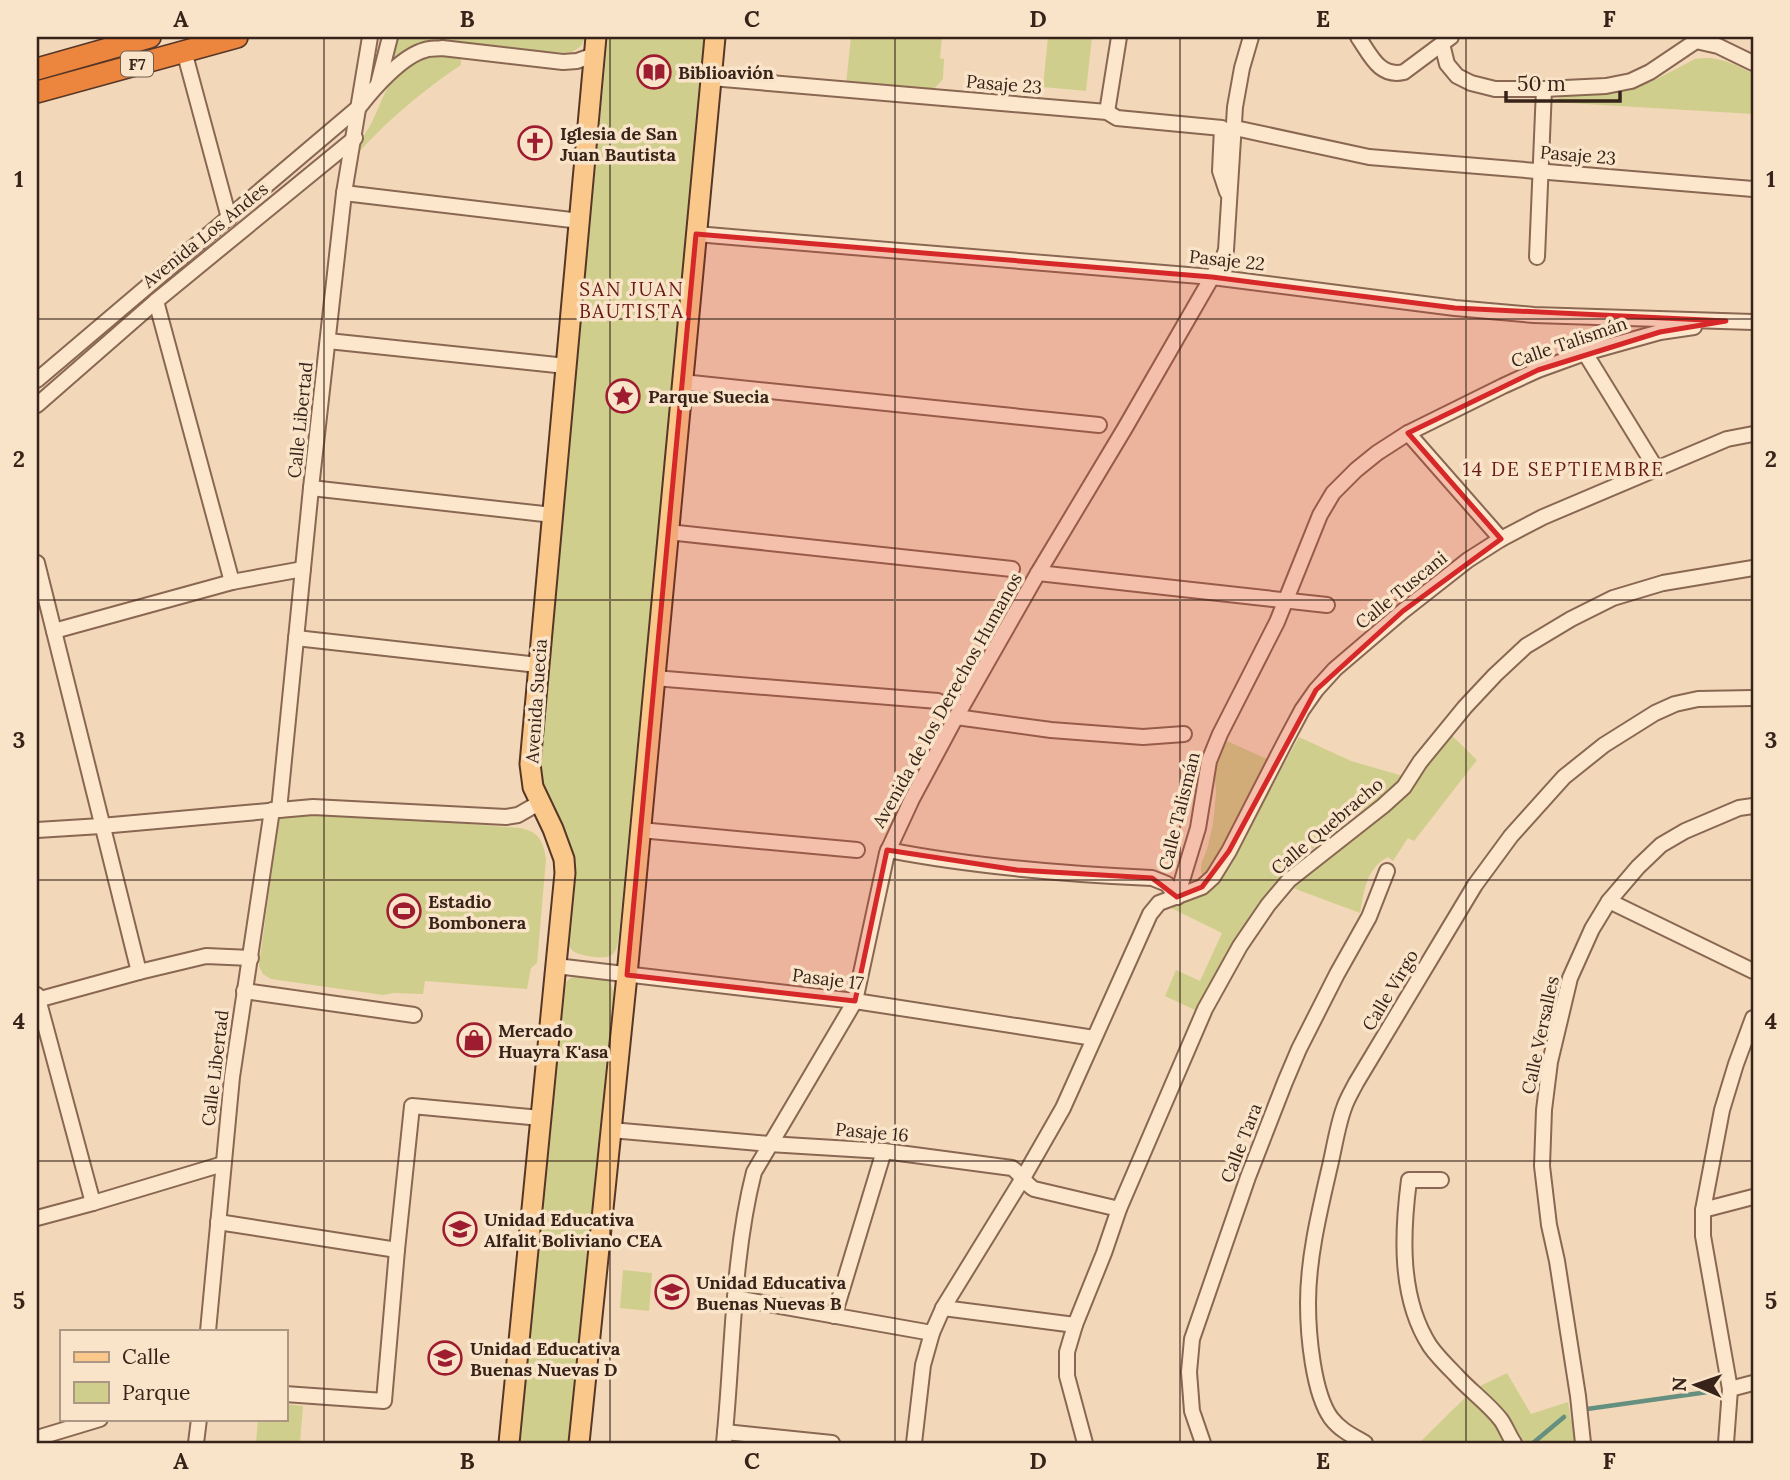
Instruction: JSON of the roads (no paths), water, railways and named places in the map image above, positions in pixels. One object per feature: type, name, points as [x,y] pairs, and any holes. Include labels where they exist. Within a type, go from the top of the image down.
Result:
[{"type":"highway","name":"F7","points":[[37,69],[150,37]]},
{"type":"highway","name":"F7","points":[[37,92],[237,37]]},
{"type":"main road","points":[[579,1443],[627,975],[715,37]]},
{"type":"main road","name":"Avenida Suecia","points":[[509,1443],[565,873],[564,859],[553,829],[533,787],[530,764],[595,46]]},
{"type":"street","name":"Calle Libertad","points":[[208,1330],[232,1077],[275,810],[344,193],[370,37]]},
{"type":"street","name":"Avenida Los Andes","points":[[37,405],[156,301],[354,139],[379,82],[390,37]]},
{"type":"street","points":[[1107,112],[1119,37]]},
{"type":"street","name":"Avenida de los Derechos Humanos","points":[[725,1438],[735,1298],[747,1200],[754,1172],[855,1001],[888,850],[912,799],[1038,573],[1221,264],[1226,250],[1236,107],[1242,68],[1251,37]]},
{"type":"street","points":[[1358,37],[1378,66],[1395,74],[1404,72],[1447,40]]},
{"type":"street","points":[[1447,40],[1447,64],[1457,76],[1495,89],[1606,86],[1631,81],[1650,72],[1697,38],[1753,63]]},
{"type":"street","name":"Avenida Los Andes","points":[[37,380],[360,106],[379,82],[413,56],[425,50],[442,48],[563,62],[577,61],[595,46]]},
{"type":"street","points":[[184,51],[229,218]]},
{"type":"street","name":"Pasaje 23","points":[[711,78],[1107,112],[1117,118],[1222,128],[1220,171],[1230,198]]},
{"type":"street","points":[[1537,257],[1544,89]]},
{"type":"street","name":"Pasaje 23","points":[[1235,128],[1369,157],[1753,189]]},
{"type":"street","points":[[344,193],[580,221]]},
{"type":"street","name":"Pasaje 22","points":[[696,234],[1212,277],[1455,308],[1534,315],[1753,322]]},
{"type":"street","points":[[156,301],[232,582]]},
{"type":"street","name":"Calle Talismán","points":[[914,1443],[923,1365],[932,1333],[943,1308],[1063,1108],[1150,914],[1159,903],[1177,897],[1198,828],[1209,761],[1277,622],[1320,515],[1333,493],[1377,453],[1408,433],[1538,370],[1585,353],[1660,332],[1726,321]]},
{"type":"street","points":[[328,341],[566,366]]},
{"type":"street","points":[[1585,353],[1657,470]]},
{"type":"street","points":[[682,382],[1099,425]]},
{"type":"street","points":[[1408,433],[1501,539]]},
{"type":"street","name":"Calle Tuscani","points":[[1177,897],[1202,887],[1213,877],[1316,690],[1335,668],[1402,611],[1468,560],[1543,517],[1727,439],[1753,434]]},
{"type":"street","points":[[311,488],[552,515]]},
{"type":"street","points":[[668,533],[1012,569]]},
{"type":"street","points":[[37,563],[139,972]]},
{"type":"street","name":"Calle Quebracho","points":[[1085,1443],[1067,1376],[1068,1353],[1075,1325],[1119,1209],[1205,1009],[1240,946],[1268,905],[1289,880],[1404,787],[1420,762],[1465,707],[1526,646],[1613,598],[1663,583],[1753,568]]},
{"type":"street","points":[[54,631],[232,582],[303,569]]},
{"type":"street","points":[[1038,573],[1327,605]]},
{"type":"street","points":[[296,638],[538,665]]},
{"type":"street","points":[[654,678],[938,701]]},
{"type":"street","name":"Calle Virgo","points":[[1365,1443],[1340,1428],[1324,1405],[1314,1369],[1308,1302],[1313,1253],[1327,1179],[1344,1108],[1356,1083],[1475,885],[1511,836],[1564,777],[1604,745],[1665,708],[1698,699],[1753,698]]},
{"type":"street","points":[[956,717],[1051,730],[1143,737],[1184,734]]},
{"type":"street","points":[[37,830],[313,807],[506,817],[518,815],[540,803]]},
{"type":"street","name":"Calle Versalles","points":[[1583,1443],[1573,1357],[1542,1166],[1544,1110],[1550,1062],[1570,978],[1592,929],[1609,901],[1661,845],[1685,831],[1739,808],[1753,806]]},
{"type":"street","points":[[640,830],[857,850]]},
{"type":"street","points":[[888,850],[1017,870],[1152,878],[1167,884],[1177,897]]},
{"type":"street","name":"Calle Tara","points":[[1203,1443],[1192,1411],[1189,1372],[1192,1339],[1248,1177],[1299,1049],[1368,917],[1387,871]]},
{"type":"street","points":[[1609,901],[1753,971]]},
{"type":"street","points":[[93,1203],[37,998],[206,956],[251,958]]},
{"type":"street","name":"Pasaje 17","points":[[556,966],[855,1001],[1094,1038]]},
{"type":"street","points":[[244,991],[414,1015]]},
{"type":"street","points":[[1726,1443],[1730,1389],[1703,1236],[1703,1210],[1722,1110],[1753,1018]]},
{"type":"street","points":[[287,1394],[384,1401],[412,1106],[541,1118]]},
{"type":"street","name":"Pasaje 16","points":[[611,1130],[884,1151],[1012,1168],[1034,1189],[1119,1209]]},
{"type":"street","points":[[834,1316],[884,1151]]},
{"type":"street","points":[[37,1218],[223,1164]]},
{"type":"street","points":[[1441,1180],[1409,1180],[1404,1249],[1415,1314],[1431,1347],[1500,1419],[1514,1443]]},
{"type":"street","points":[[1703,1210],[1753,1196]]},
{"type":"street","points":[[218,1222],[397,1250]]},
{"type":"street","points":[[735,1298],[932,1333]]},
{"type":"street","points":[[943,1308],[1075,1325]]},
{"type":"street","points":[[1730,1389],[1753,1383]]},
{"type":"street","points":[[37,1437],[96,1420]]},
{"type":"street","points":[[196,1443],[199,1420]]},
{"type":"street","points":[[725,1438],[832,1443]]},
{"type":"waterway","points":[[1587,1409],[1715,1391]]},
{"type":"waterway","points":[[1533,1443],[1564,1417]]},
{"type":"place","name":"Biblioavión","points":[[654,72]]},
{"type":"place","name":"Iglesia de San Juan Bautista","points":[[535,143]]},
{"type":"place","name":"Parque Suecia","points":[[623,396]]},
{"type":"place","name":"Estadio Bombonera","points":[[404,911]]},
{"type":"place","name":"Mercado Huayra K'asa","points":[[474,1040]]},
{"type":"place","name":"Unidad Educativa Alfalit Boliviano CEA","points":[[460,1229]]},
{"type":"place","name":"Unidad Educativa Buenas Nuevas B","points":[[672,1292]]},
{"type":"place","name":"Unidad Educativa Buenas Nuevas D","points":[[445,1358]]},
{"type":"district","name":"SAN JUAN BAUTISTA","points":[[632,300]]},
{"type":"district","name":"14 DE SEPTIEMBRE","points":[[1564,469]]}]
